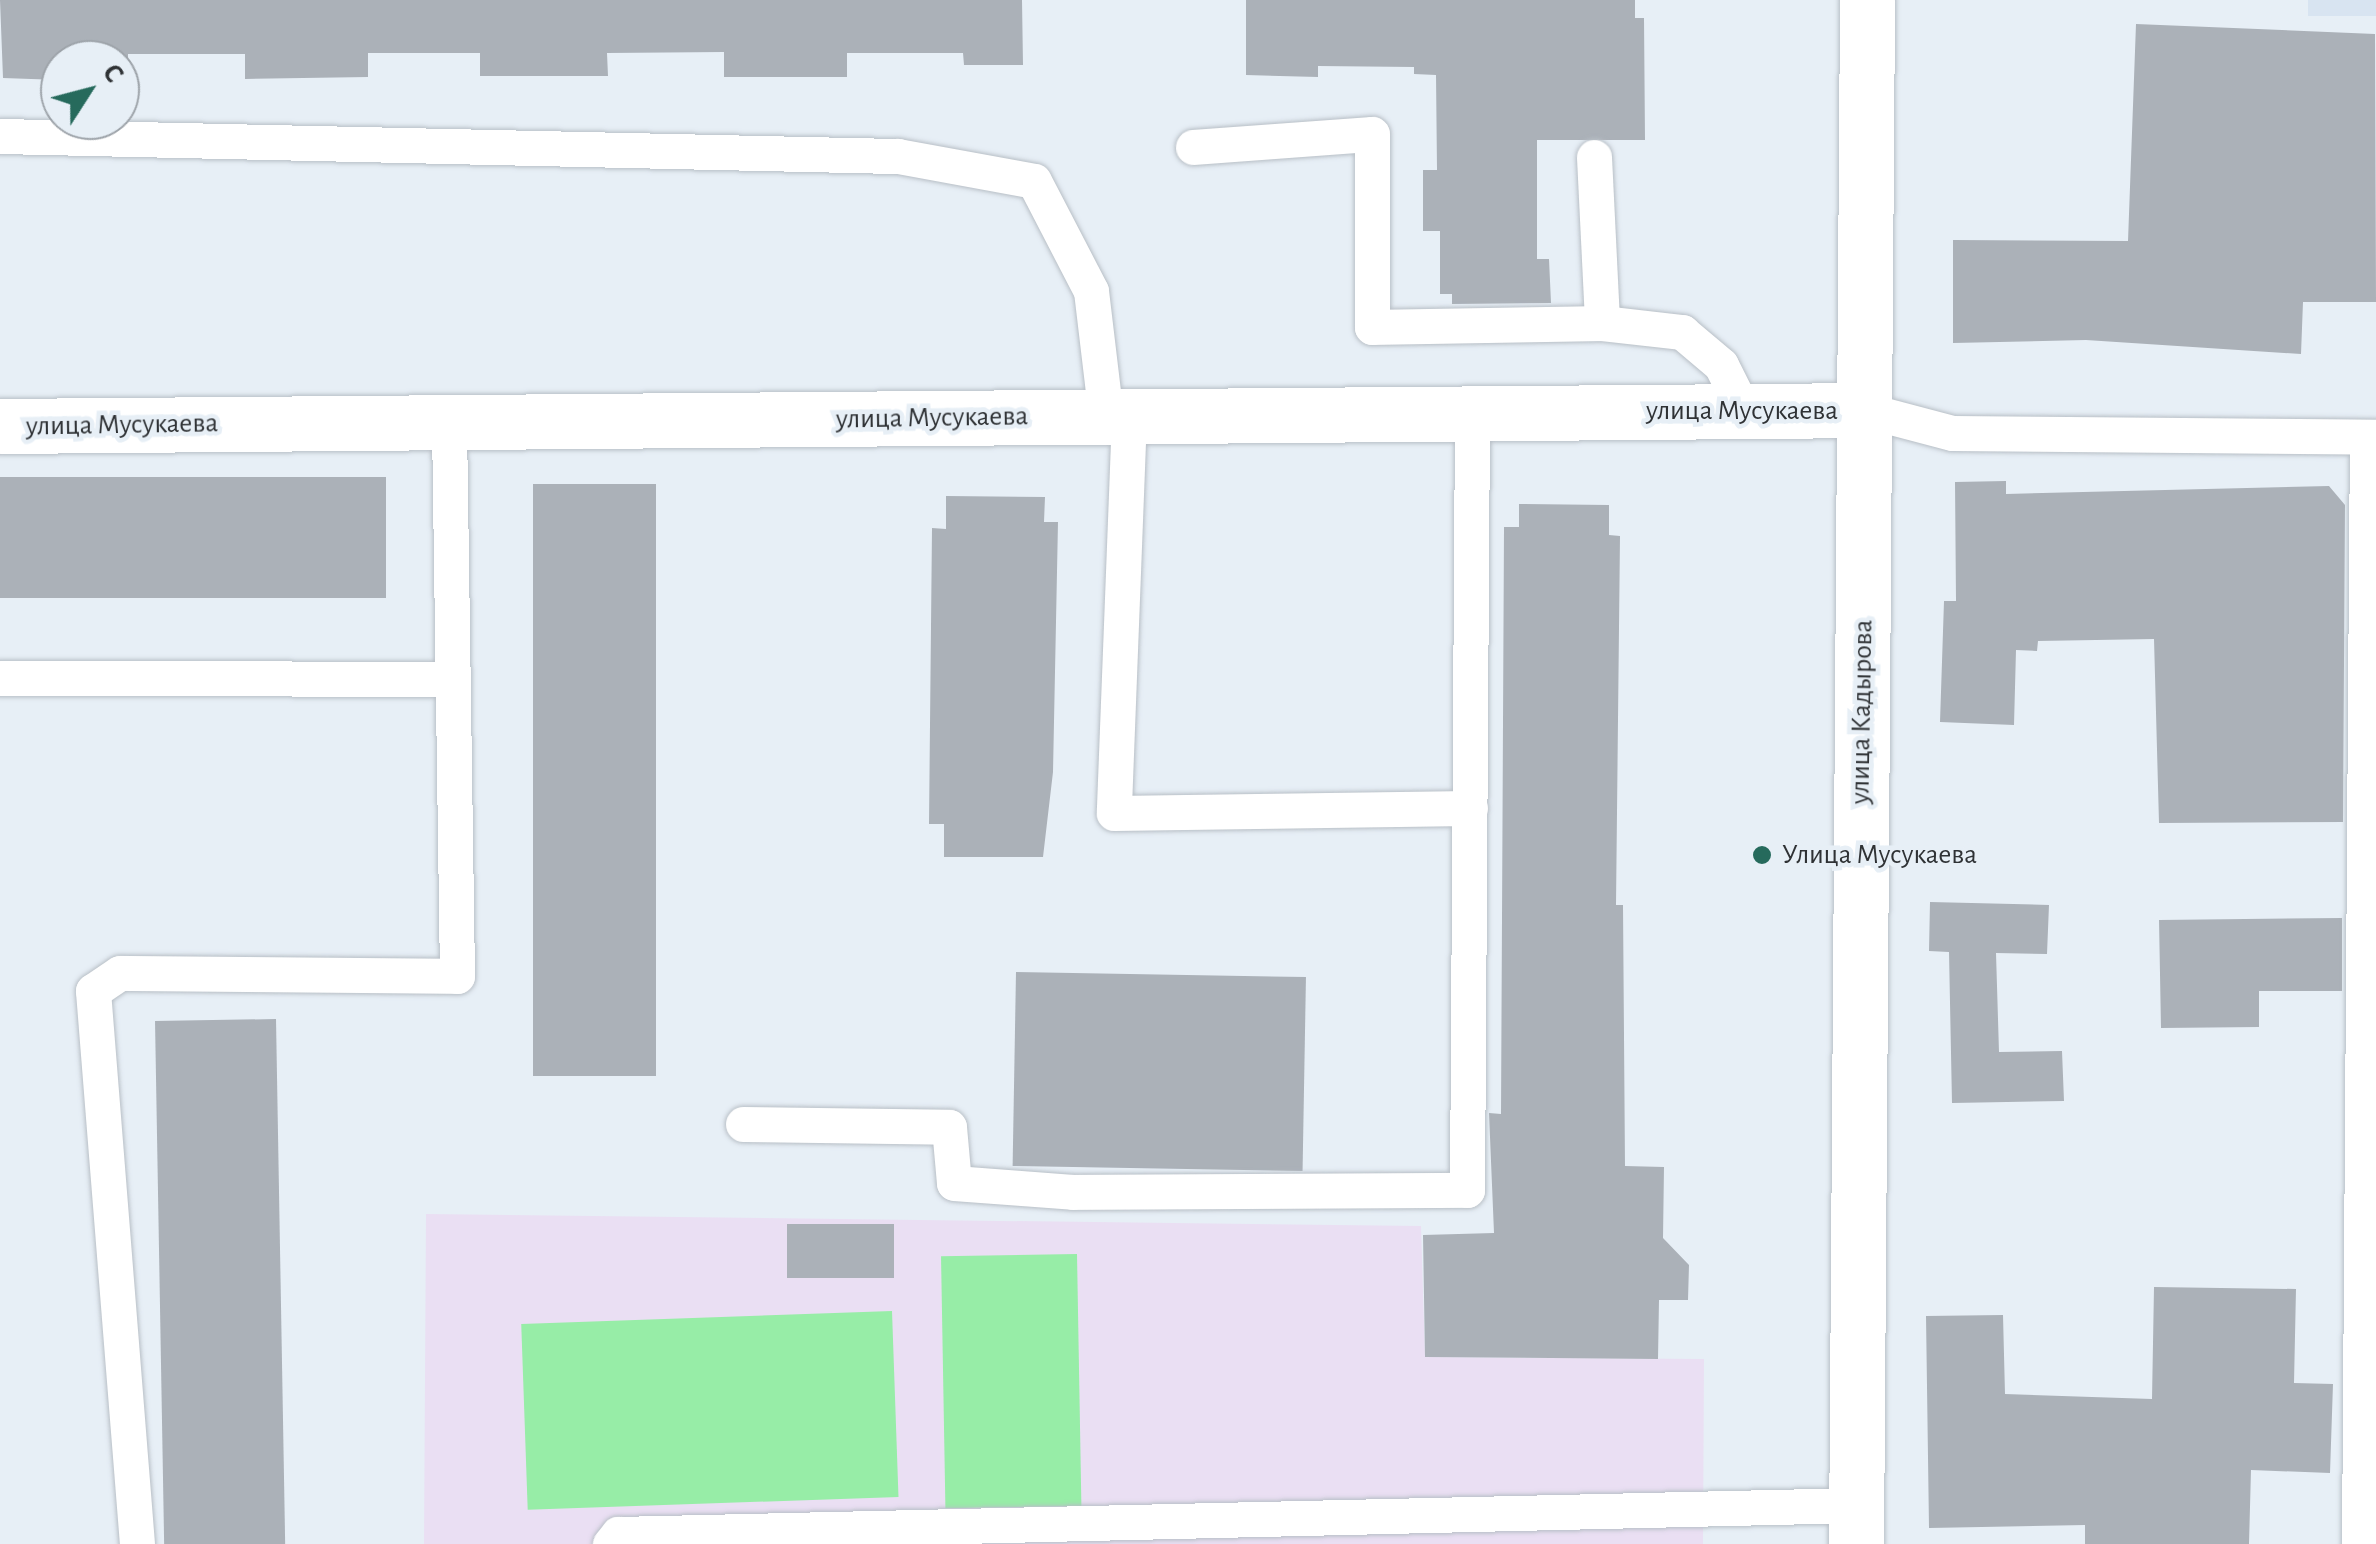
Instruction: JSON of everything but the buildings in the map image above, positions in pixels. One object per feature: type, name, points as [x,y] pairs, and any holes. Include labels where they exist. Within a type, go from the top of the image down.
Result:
[{"type":"street","name":"улица Кадырова","points":[[1856,1524],[1866,0]]},
{"type":"street","name":"улица Мусукаева","points":[[0,426],[1865,410]]},
{"type":"lane","points":[[1193,147],[1372,134],[1372,327],[1602,323],[1682,332],[1721,364],[1744,411]]},
{"type":"lane","points":[[0,136],[898,156],[1034,181],[1091,290],[1117,416],[1114,813],[1470,808]]},
{"type":"lane","points":[[1594,157],[1602,323]]},
{"type":"lane","points":[[1865,410],[1952,433],[2371,437],[2359,1544]]},
{"type":"lane","points":[[743,1124],[949,1127],[954,1183],[1073,1192],[1467,1190],[1472,413]]},
{"type":"lane","points":[[137,1544],[93,991],[120,973],[458,976],[449,422]]},
{"type":"lane","points":[[0,678],[453,679]]},
{"type":"lane","points":[[610,1544],[618,1534],[1856,1524]]},
{"type":"shaded area","points":[[2308,0],[2376,0],[2376,16],[2308,16]]},
{"type":"shaded area","points":[[426,1214],[1421,1226],[1425,1357],[1704,1359],[1703,1544],[424,1544]]},
{"type":"green space","points":[[1077,1254],[1081,1506],[945,1508],[941,1256]]},
{"type":"green space","points":[[892,1311],[898,1497],[528,1510],[521,1324]]},
{"type":"place","name":"Улица Мусукаева","points":[[1762,855]]}]
